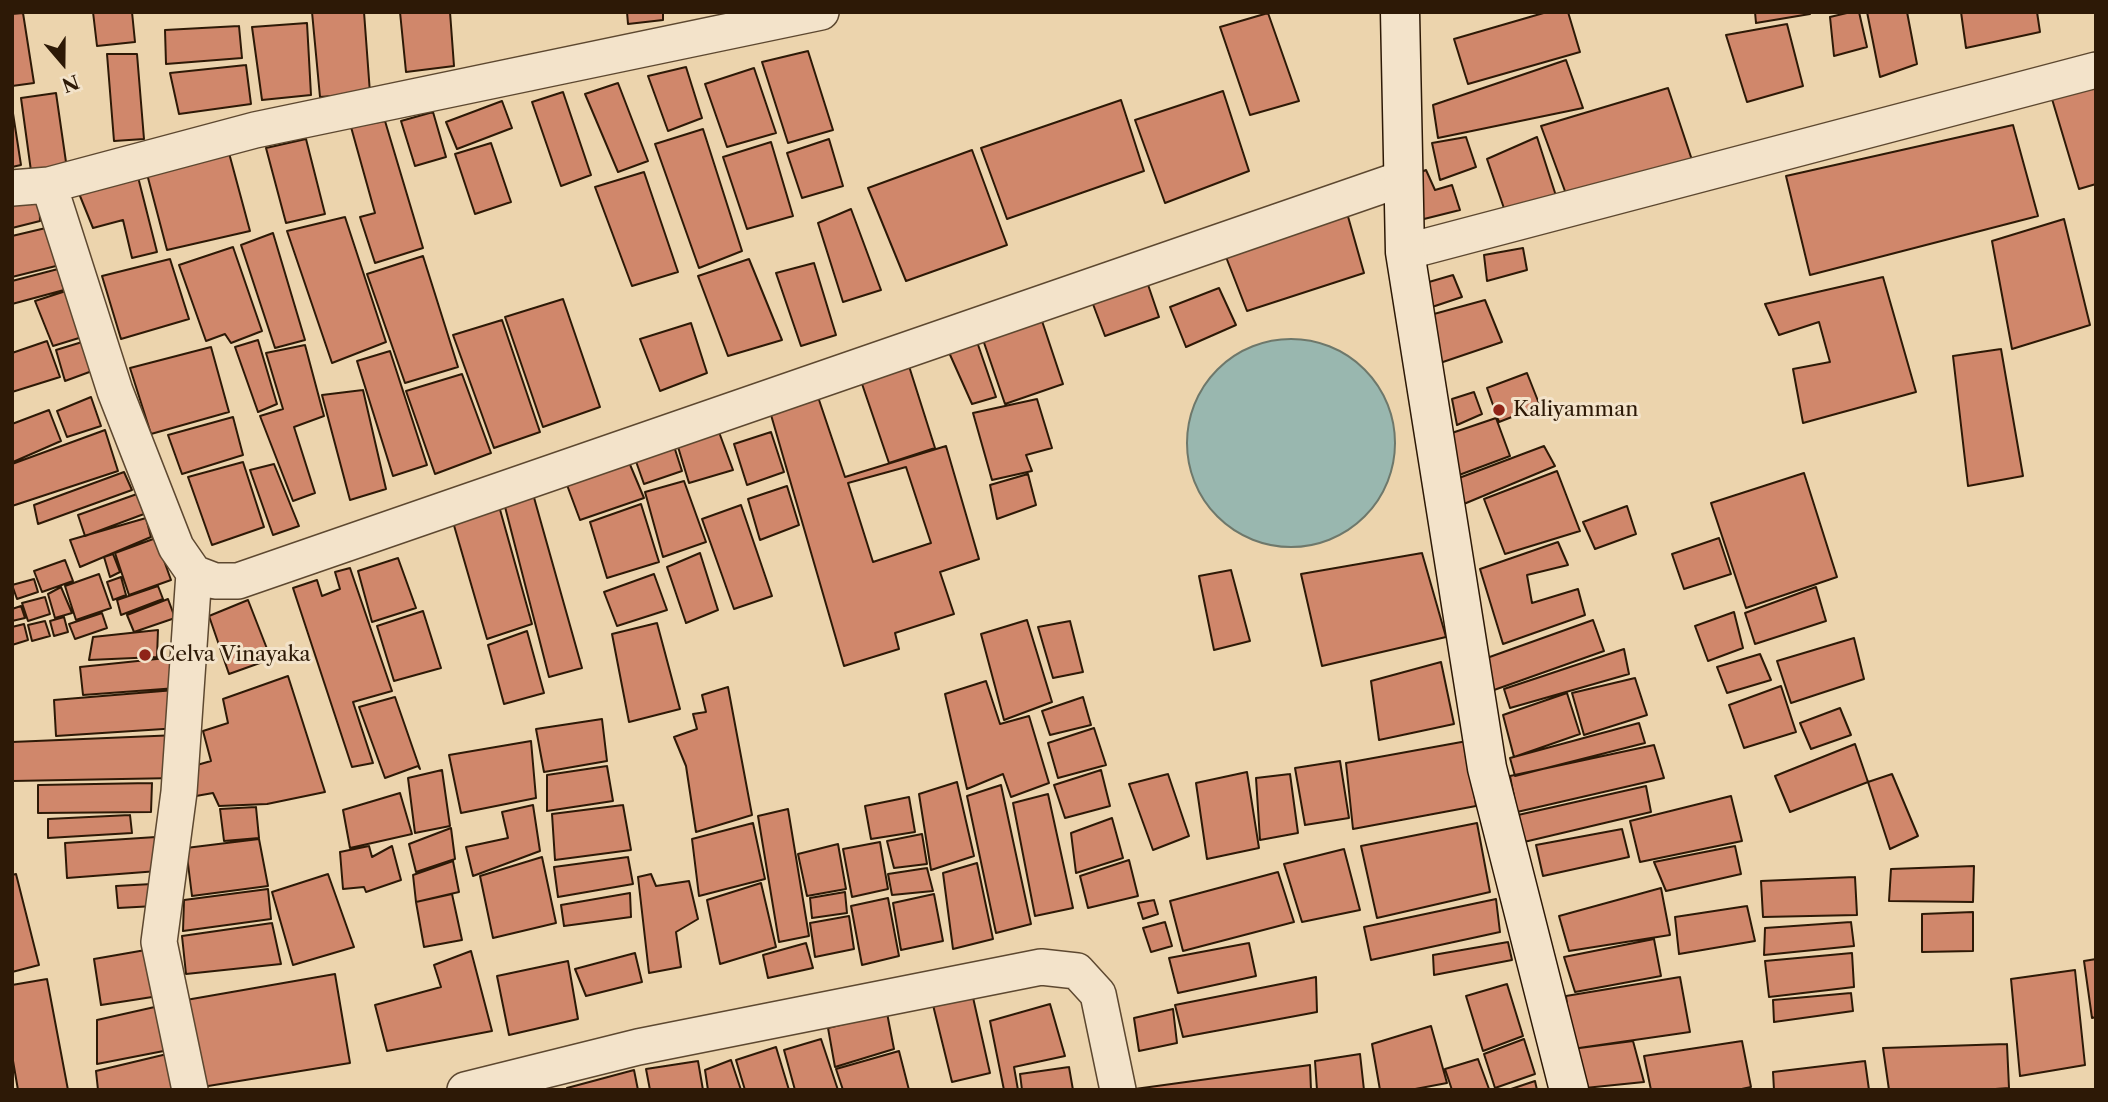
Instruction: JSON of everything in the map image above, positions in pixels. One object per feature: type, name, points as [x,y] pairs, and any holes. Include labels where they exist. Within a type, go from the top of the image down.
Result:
[{"type":"main road","points":[[1401,12],[1405,253],[1487,768],[1569,1090]]},
{"type":"street","points":[[12,188],[49,185],[255,130],[821,12]]},
{"type":"street","points":[[1405,253],[2096,70]]},
{"type":"street","points":[[49,185],[115,391],[176,547],[194,573],[215,582],[239,581],[1404,178]]},
{"type":"street","points":[[190,1090],[159,942],[179,792],[194,573]]},
{"type":"street","points":[[465,1090],[638,1047],[1041,967],[1077,971],[1098,995],[1118,1090]]},
{"type":"water","points":[[1291,339],[1331,347],[1349,356],[1365,369],[1378,385],[1387,403],[1395,443],[1387,483],[1378,501],[1365,517],[1349,530],[1331,539],[1291,547],[1251,539],[1233,530],[1217,517],[1204,501],[1195,483],[1187,443],[1195,403],[1204,385],[1217,369],[1233,356],[1251,347]]},
{"type":"building","points":[[93,12],[132,12],[135,42],[97,46]]},
{"type":"building","points":[[312,12],[364,12],[370,93],[320,97]]},
{"type":"building","points":[[400,12],[450,12],[454,66],[406,72]]},
{"type":"building","points":[[627,12],[663,12],[663,20],[628,24]]},
{"type":"building","points":[[1547,12],[1568,12],[1580,52],[1468,84],[1454,39]]},
{"type":"building","points":[[1755,12],[1810,12],[1810,14],[1756,23]]},
{"type":"building","points":[[1859,12],[1867,47],[1834,56],[1830,17]]},
{"type":"building","points":[[1867,12],[1907,12],[1917,64],[1880,77]]},
{"type":"building","points":[[1961,12],[2037,12],[2040,32],[1966,48]]},
{"type":"building","points":[[23,13],[34,83],[12,86],[12,14]]},
{"type":"building","points":[[1268,13],[1299,101],[1250,115],[1220,27]]},
{"type":"building","points":[[307,23],[311,95],[262,100],[252,27]]},
{"type":"building","points":[[1787,24],[1803,86],[1747,102],[1726,35]]},
{"type":"building","points":[[239,26],[242,58],[166,64],[165,30]]},
{"type":"building","points":[[808,51],[833,130],[788,143],[762,62]]},
{"type":"building","points":[[107,54],[137,54],[144,139],[114,141]]},
{"type":"building","points":[[1566,60],[1583,108],[1438,138],[1433,105]]},
{"type":"building","points":[[246,65],[251,104],[179,114],[170,73]]},
{"type":"building","points":[[686,67],[702,118],[668,131],[648,76]]},
{"type":"building","points":[[754,68],[776,133],[727,147],[705,84]]},
{"type":"building","points":[[618,83],[648,161],[618,172],[585,94]]},
{"type":"building","points":[[2096,85],[2096,184],[2079,189],[2052,99]]},
{"type":"building","points":[[1668,88],[1693,163],[1569,202],[1541,126]]},
{"type":"building","points":[[1223,91],[1249,171],[1165,203],[1135,120]]},
{"type":"building","points":[[563,92],[591,175],[561,186],[532,102]]},
{"type":"building","points":[[56,93],[67,169],[31,171],[21,98]]},
{"type":"building","points":[[1121,100],[1144,171],[1007,219],[981,148]]},
{"type":"building","points":[[502,101],[512,128],[457,149],[446,122]]},
{"type":"building","points":[[12,107],[21,165],[12,167]]},
{"type":"building","points":[[433,112],[446,157],[415,166],[401,121]]},
{"type":"building","points":[[385,121],[423,248],[375,263],[360,217],[375,213],[351,127]]},
{"type":"building","points":[[2013,125],[2038,216],[1810,275],[1786,176]]},
{"type":"building","points":[[703,129],[742,251],[699,268],[655,144]]},
{"type":"building","points":[[1466,137],[1476,167],[1440,180],[1432,143]]},
{"type":"building","points":[[1537,137],[1557,199],[1507,217],[1487,159]]},
{"type":"building","points":[[306,139],[325,214],[286,223],[266,148]]},
{"type":"building","points":[[829,139],[843,186],[802,198],[787,153]]},
{"type":"building","points":[[771,142],[793,216],[747,229],[723,157]]},
{"type":"building","points":[[491,143],[511,202],[475,214],[455,154]]},
{"type":"building","points":[[972,150],[1007,245],[906,281],[868,188]]},
{"type":"building","points":[[229,153],[250,231],[167,250],[147,174]]},
{"type":"building","points":[[1426,170],[1435,190],[1452,185],[1460,210],[1420,220],[1409,177]]},
{"type":"building","points":[[644,172],[678,272],[632,286],[595,187]]},
{"type":"building","points":[[138,177],[157,252],[132,258],[123,220],[93,228],[78,191]]},
{"type":"building","points":[[39,192],[40,221],[12,228],[12,194]]},
{"type":"building","points":[[851,209],[881,290],[843,302],[818,223]]},
{"type":"building","points":[[1347,213],[1364,273],[1247,311],[1226,257]]},
{"type":"building","points":[[345,217],[386,342],[332,363],[287,231]]},
{"type":"building","points":[[2064,219],[2090,325],[2012,349],[1992,241]]},
{"type":"building","points":[[50,227],[60,265],[12,277],[12,236]]},
{"type":"building","points":[[273,233],[305,340],[275,348],[241,245]]},
{"type":"building","points":[[233,247],[262,331],[231,343],[225,334],[206,341],[179,265]]},
{"type":"building","points":[[1523,248],[1527,270],[1487,281],[1484,255]]},
{"type":"building","points":[[423,256],[458,367],[405,383],[367,274]]},
{"type":"building","points":[[170,259],[189,319],[121,339],[102,276]]},
{"type":"building","points":[[749,259],[782,340],[728,356],[698,276]]},
{"type":"building","points":[[814,263],[836,335],[801,346],[776,273]]},
{"type":"building","points":[[58,269],[64,290],[12,304],[12,281]]},
{"type":"building","points":[[1143,270],[1159,317],[1105,336],[1088,291]]},
{"type":"building","points":[[1453,275],[1462,297],[1429,308],[1422,284]]},
{"type":"building","points":[[1883,277],[1916,392],[1803,423],[1793,369],[1830,362],[1819,322],[1779,335],[1765,304]]},
{"type":"building","points":[[1219,288],[1236,325],[1186,347],[1170,307]]},
{"type":"building","points":[[72,289],[92,334],[53,346],[35,301]]},
{"type":"building","points":[[563,299],[600,407],[543,427],[505,317]]},
{"type":"building","points":[[1485,300],[1502,342],[1437,364],[1423,317]]},
{"type":"building","points":[[1037,306],[1063,384],[1005,404],[979,328]]},
{"type":"building","points":[[502,320],[540,432],[494,448],[453,335]]},
{"type":"building","points":[[691,323],[707,373],[660,391],[640,339]]},
{"type":"building","points":[[975,336],[996,397],[972,404],[947,348]]},
{"type":"building","points":[[92,339],[103,367],[65,381],[56,350]]},
{"type":"building","points":[[258,340],[277,404],[258,412],[235,347]]},
{"type":"building","points":[[47,341],[60,377],[12,392],[12,353]]},
{"type":"building","points":[[305,345],[324,416],[294,427],[315,493],[293,501],[260,416],[283,409],[266,353]]},
{"type":"building","points":[[211,347],[229,412],[151,434],[130,368]]},
{"type":"building","points":[[2001,349],[2023,476],[1968,486],[1953,356]]},
{"type":"building","points":[[390,351],[427,465],[393,476],[357,361]]},
{"type":"building","points":[[908,363],[935,448],[889,463],[860,378]]},
{"type":"building","points":[[1527,373],[1540,406],[1499,422],[1487,388]]},
{"type":"building","points":[[462,374],[491,453],[435,474],[406,391]]},
{"type":"building","points":[[815,388],[845,477],[946,446],[979,559],[940,572],[954,614],[895,633],[899,649],[844,666],[769,408]]},
{"type":"building","points":[[363,390],[386,489],[350,500],[322,395]]},
{"type":"building","points":[[1474,392],[1482,414],[1457,425],[1452,399]]},
{"type":"building","points":[[91,397],[101,426],[67,437],[57,411]]},
{"type":"building","points":[[1037,399],[1052,448],[1026,455],[1032,471],[992,480],[973,413]]},
{"type":"building","points":[[49,410],[61,441],[13,462],[12,424]]},
{"type":"building","points":[[233,417],[243,455],[182,474],[168,435]]},
{"type":"building","points":[[1496,418],[1510,456],[1451,478],[1440,437]]},
{"type":"building","points":[[716,424],[733,470],[689,483],[675,437]]},
{"type":"building","points":[[105,430],[118,471],[12,506],[12,464]]},
{"type":"building","points":[[771,432],[784,472],[747,485],[734,444]]},
{"type":"building","points":[[671,437],[682,471],[644,484],[633,453]]},
{"type":"building","points":[[1544,446],[1555,466],[1459,506],[1451,481]]},
{"type":"building","points":[[626,455],[644,498],[580,520],[564,477]]},
{"type":"building","points":[[243,462],[264,527],[212,545],[188,477]]},
{"type":"building","points":[[274,464],[299,526],[273,535],[250,470]]},
{"type":"building","points":[[906,467],[931,543],[873,562],[848,483]]},
{"type":"building","points":[[1557,471],[1580,531],[1505,554],[1484,499]]},
{"type":"building","points":[[124,472],[132,490],[38,524],[34,505]]},
{"type":"building","points":[[1804,473],[1837,577],[1746,608],[1711,503]]},
{"type":"building","points":[[1028,474],[1036,505],[997,519],[990,485]]},
{"type":"building","points":[[684,481],[706,542],[663,557],[645,492]]},
{"type":"building","points":[[787,486],[799,525],[760,540],[748,499]]},
{"type":"building","points":[[137,494],[144,514],[85,536],[78,515]]},
{"type":"building","points":[[533,494],[582,668],[549,677],[504,503]]},
{"type":"building","points":[[641,504],[659,562],[607,578],[590,522]]},
{"type":"building","points":[[741,505],[772,596],[734,609],[702,519]]},
{"type":"building","points":[[499,506],[532,624],[487,639],[453,522]]},
{"type":"building","points":[[1627,506],[1636,534],[1595,549],[1583,522]]},
{"type":"building","points":[[146,518],[151,537],[80,567],[70,540]]},
{"type":"building","points":[[156,538],[171,580],[129,595],[115,553]]},
{"type":"building","points":[[1719,538],[1731,574],[1684,589],[1672,554]]},
{"type":"building","points":[[1558,542],[1568,565],[1527,575],[1532,603],[1578,589],[1585,615],[1503,644],[1480,569]]},
{"type":"building","points":[[700,553],[718,610],[686,623],[667,567]]},
{"type":"building","points":[[1422,553],[1446,637],[1322,666],[1301,574]]},
{"type":"building","points":[[113,554],[120,572],[110,577],[104,557]]},
{"type":"building","points":[[398,558],[416,608],[372,622],[358,571]]},
{"type":"building","points":[[65,560],[73,581],[42,592],[34,571]]},
{"type":"building","points":[[350,568],[392,691],[353,702],[373,763],[352,767],[293,588],[317,580],[322,596],[340,589],[335,572]]},
{"type":"building","points":[[1231,570],[1250,641],[1214,650],[1199,576]]},
{"type":"building","points":[[99,574],[111,608],[76,620],[65,586]]},
{"type":"building","points":[[654,574],[667,610],[617,626],[604,592]]},
{"type":"building","points":[[121,577],[126,595],[113,600],[107,582]]},
{"type":"building","points":[[34,579],[38,592],[17,599],[12,585]]},
{"type":"building","points":[[158,586],[163,599],[121,615],[117,600]]},
{"type":"building","points":[[61,587],[72,613],[55,618],[48,594]]},
{"type":"building","points":[[1816,587],[1826,621],[1755,644],[1745,613]]},
{"type":"building","points":[[45,597],[50,614],[28,621],[22,603]]},
{"type":"building","points":[[168,599],[175,618],[134,632],[127,615]]},
{"type":"building","points":[[248,600],[271,659],[229,674],[209,616]]},
{"type":"building","points":[[21,606],[25,618],[12,621],[12,609]]},
{"type":"building","points":[[423,611],[441,668],[394,681],[377,626]]},
{"type":"building","points":[[1734,612],[1743,648],[1708,661],[1695,626]]},
{"type":"building","points":[[102,613],[107,628],[75,639],[69,624]]},
{"type":"building","points":[[64,617],[68,632],[54,636],[50,621]]},
{"type":"building","points":[[1027,620],[1052,702],[1004,720],[981,634]]},
{"type":"building","points":[[1593,620],[1604,651],[1494,690],[1484,659]]},
{"type":"building","points":[[45,621],[50,636],[32,641],[28,625]]},
{"type":"building","points":[[1070,621],[1083,672],[1053,678],[1038,627]]},
{"type":"building","points":[[657,623],[680,709],[629,722],[612,634]]},
{"type":"building","points":[[24,624],[28,640],[12,645],[12,627]]},
{"type":"building","points":[[158,630],[157,657],[89,660],[93,637]]},
{"type":"building","points":[[527,631],[544,693],[504,704],[488,645]]},
{"type":"building","points":[[1854,638],[1864,679],[1791,703],[1777,661]]},
{"type":"building","points":[[1624,649],[1629,674],[1510,708],[1504,689]]},
{"type":"building","points":[[1760,654],[1771,680],[1727,693],[1717,667]]},
{"type":"building","points":[[176,657],[177,688],[83,695],[80,667]]},
{"type":"building","points":[[1441,662],[1454,724],[1379,740],[1371,681]]},
{"type":"building","points":[[288,676],[325,792],[267,804],[219,806],[213,793],[196,796],[190,767],[211,761],[203,731],[228,723],[223,699]]},
{"type":"building","points":[[1635,678],[1647,715],[1584,735],[1572,693]]},
{"type":"building","points":[[986,681],[1000,724],[1029,716],[1049,783],[1011,797],[1003,774],[967,789],[945,694]]},
{"type":"building","points":[[1781,686],[1796,732],[1744,748],[1729,705]]},
{"type":"building","points":[[728,687],[752,815],[696,832],[686,766],[674,737],[697,729],[693,714],[706,712],[702,695]]},
{"type":"building","points":[[175,690],[179,728],[56,736],[54,700]]},
{"type":"building","points":[[1567,693],[1580,734],[1514,757],[1503,715]]},
{"type":"building","points":[[395,697],[420,769],[418,766],[385,778],[359,707]]},
{"type":"building","points":[[1083,697],[1091,725],[1050,735],[1042,711]]},
{"type":"building","points":[[1840,708],[1851,735],[1811,749],[1800,723]]},
{"type":"building","points":[[602,719],[607,761],[544,772],[536,729]]},
{"type":"building","points":[[1639,723],[1645,743],[1515,776],[1510,758]]},
{"type":"building","points":[[1094,728],[1106,765],[1058,778],[1048,743]]},
{"type":"building","points":[[178,735],[177,778],[12,781],[12,742]]},
{"type":"building","points":[[531,741],[536,798],[461,813],[449,755]]},
{"type":"building","points":[[1467,741],[1476,806],[1353,829],[1346,763]]},
{"type":"building","points":[[1855,744],[1868,782],[1790,812],[1775,776]]},
{"type":"building","points":[[1654,745],[1664,778],[1517,812],[1510,776]]},
{"type":"building","points":[[1340,761],[1349,818],[1305,825],[1295,768]]},
{"type":"building","points":[[607,766],[613,801],[547,811],[547,775]]},
{"type":"building","points":[[442,770],[450,826],[415,833],[408,778]]},
{"type":"building","points":[[1101,770],[1110,806],[1065,818],[1054,785]]},
{"type":"building","points":[[1247,772],[1259,848],[1207,859],[1196,783]]},
{"type":"building","points":[[1168,774],[1189,836],[1153,850],[1129,784]]},
{"type":"building","points":[[1290,774],[1298,833],[1260,840],[1256,778]]},
{"type":"building","points":[[1892,774],[1918,836],[1890,849],[1868,782]]},
{"type":"building","points":[[957,782],[974,856],[931,870],[919,794]]},
{"type":"building","points":[[152,783],[151,812],[38,813],[38,785]]},
{"type":"building","points":[[1001,785],[1031,924],[996,933],[967,796]]},
{"type":"building","points":[[1646,786],[1651,812],[1524,842],[1518,815]]},
{"type":"building","points":[[400,793],[412,834],[350,848],[343,810]]},
{"type":"building","points":[[1048,794],[1073,908],[1035,916],[1013,803]]},
{"type":"building","points":[[1731,796],[1742,841],[1640,862],[1630,821]]},
{"type":"building","points":[[909,797],[915,832],[871,839],[865,806]]},
{"type":"building","points":[[533,805],[540,851],[473,876],[466,847],[508,838],[502,812]]},
{"type":"building","points":[[623,805],[631,850],[555,860],[552,814]]},
{"type":"building","points":[[256,807],[259,838],[224,841],[220,809]]},
{"type":"building","points":[[788,809],[809,936],[779,942],[758,816]]},
{"type":"building","points":[[130,815],[132,833],[48,838],[48,819]]},
{"type":"building","points":[[1112,818],[1123,858],[1076,873],[1071,833]]},
{"type":"building","points":[[753,823],[765,879],[699,896],[692,839]]},
{"type":"building","points":[[1477,823],[1490,892],[1377,918],[1361,846]]},
{"type":"building","points":[[451,828],[455,859],[416,872],[409,844]]},
{"type":"building","points":[[1622,829],[1629,857],[1543,876],[1536,845]]},
{"type":"building","points":[[922,834],[927,864],[894,868],[887,841]]},
{"type":"building","points":[[156,837],[158,871],[67,878],[65,843]]},
{"type":"building","points":[[259,839],[268,886],[192,896],[186,848]]},
{"type":"building","points":[[880,842],[888,889],[852,897],[843,849]]},
{"type":"building","points":[[838,844],[846,889],[807,896],[798,854]]},
{"type":"building","points":[[369,846],[372,857],[392,846],[401,880],[366,892],[364,887],[343,889],[340,852]]},
{"type":"building","points":[[1735,846],[1741,874],[1666,891],[1654,862]]},
{"type":"building","points":[[1344,849],[1360,910],[1302,922],[1284,864]]},
{"type":"building","points":[[542,857],[556,923],[493,938],[480,876]]},
{"type":"building","points":[[628,857],[633,884],[558,897],[554,867]]},
{"type":"building","points":[[1129,860],[1138,896],[1088,908],[1080,876]]},
{"type":"building","points":[[453,861],[459,892],[416,902],[413,875]]},
{"type":"building","points":[[977,863],[993,939],[953,949],[943,873]]},
{"type":"building","points":[[1974,866],[1973,902],[1889,901],[1891,869]]},
{"type":"building","points":[[927,868],[933,891],[892,895],[888,874]]},
{"type":"building","points":[[1278,872],[1294,922],[1183,951],[1170,901]]},
{"type":"building","points":[[16,874],[39,965],[12,972],[12,875]]},
{"type":"building","points":[[328,874],[354,947],[293,965],[272,892]]},
{"type":"building","points":[[651,874],[656,886],[689,881],[698,919],[676,932],[681,967],[649,973],[638,877]]},
{"type":"building","points":[[1855,877],[1857,915],[1763,917],[1761,881]]},
{"type":"building","points":[[761,883],[776,947],[720,964],[707,900]]},
{"type":"building","points":[[152,884],[155,906],[118,908],[116,886]]},
{"type":"building","points":[[1661,888],[1670,935],[1569,951],[1559,916]]},
{"type":"building","points":[[268,889],[271,919],[183,931],[184,900]]},
{"type":"building","points":[[845,892],[847,913],[812,918],[810,898]]},
{"type":"building","points":[[630,893],[631,917],[564,926],[561,905]]},
{"type":"building","points":[[452,894],[462,940],[424,947],[416,902]]},
{"type":"building","points":[[934,894],[943,941],[901,950],[893,903]]},
{"type":"building","points":[[888,898],[899,956],[862,965],[851,906]]},
{"type":"building","points":[[1496,899],[1500,932],[1371,960],[1364,927]]},
{"type":"building","points":[[1154,900],[1158,914],[1143,919],[1138,903]]},
{"type":"building","points":[[1747,906],[1755,941],[1679,954],[1675,917]]},
{"type":"building","points":[[1973,912],[1973,951],[1922,952],[1922,914]]},
{"type":"building","points":[[849,916],[854,949],[815,957],[810,923]]},
{"type":"building","points":[[1165,922],[1172,946],[1151,952],[1143,928]]},
{"type":"building","points":[[1851,922],[1854,946],[1764,955],[1765,928]]},
{"type":"building","points":[[272,923],[281,964],[186,974],[182,936]]},
{"type":"building","points":[[1654,939],[1661,976],[1575,992],[1564,957]]},
{"type":"building","points":[[1508,942],[1512,960],[1434,975],[1433,955]]},
{"type":"building","points":[[806,943],[813,968],[768,978],[763,955]]},
{"type":"building","points":[[1249,943],[1256,976],[1178,993],[1169,958]]},
{"type":"building","points":[[157,948],[165,995],[101,1005],[94,959]]},
{"type":"building","points":[[471,951],[492,1031],[387,1051],[375,1005],[441,987],[434,965]]},
{"type":"building","points":[[635,953],[642,982],[586,996],[575,969]]},
{"type":"building","points":[[1852,953],[1854,987],[1769,997],[1765,961]]},
{"type":"building","points":[[2096,959],[2096,1017],[2092,1018],[2084,961]]},
{"type":"building","points":[[568,961],[578,1019],[509,1035],[497,976]]},
{"type":"building","points":[[2075,970],[2085,1065],[2020,1076],[2011,979]]},
{"type":"building","points":[[335,974],[350,1063],[202,1087],[186,1000]]},
{"type":"building","points":[[1316,977],[1317,1012],[1183,1037],[1175,1005]]},
{"type":"building","points":[[1680,977],[1690,1032],[1572,1049],[1566,996]]},
{"type":"building","points":[[47,979],[68,1090],[18,1090],[12,1055],[12,985]]},
{"type":"building","points":[[1507,984],[1523,1036],[1483,1051],[1466,996]]},
{"type":"building","points":[[972,993],[990,1073],[952,1082],[932,1001]]},
{"type":"building","points":[[1851,993],[1853,1011],[1774,1022],[1773,1000]]},
{"type":"building","points":[[168,1004],[179,1048],[97,1064],[97,1020]]},
{"type":"building","points":[[1050,1004],[1065,1056],[1014,1067],[1018,1090],[1004,1090],[990,1021]]},
{"type":"building","points":[[1173,1009],[1177,1043],[1139,1051],[1134,1018]]},
{"type":"building","points":[[887,1013],[894,1049],[835,1067],[828,1028]]},
{"type":"building","points":[[1431,1026],[1447,1083],[1410,1090],[1380,1090],[1372,1044]]},
{"type":"building","points":[[821,1039],[838,1090],[795,1090],[784,1050]]},
{"type":"building","points":[[1524,1039],[1535,1074],[1495,1088],[1484,1054]]},
{"type":"building","points":[[1633,1041],[1644,1082],[1585,1088],[1572,1049]]},
{"type":"building","points":[[1742,1041],[1751,1087],[1737,1090],[1651,1090],[1644,1056]]},
{"type":"building","points":[[2007,1044],[2009,1088],[1889,1090],[1883,1048]]},
{"type":"building","points":[[776,1047],[789,1090],[745,1090],[736,1060]]},
{"type":"building","points":[[899,1051],[909,1090],[843,1090],[836,1069]]},
{"type":"building","points":[[167,1054],[175,1090],[98,1090],[96,1071]]},
{"type":"building","points":[[1360,1054],[1364,1090],[1317,1090],[1315,1061]]},
{"type":"building","points":[[1478,1059],[1489,1089],[1452,1090],[1445,1069]]},
{"type":"building","points":[[731,1060],[741,1090],[708,1090],[705,1070]]},
{"type":"building","points":[[698,1061],[703,1090],[650,1090],[646,1069]]},
{"type":"building","points":[[1865,1061],[1869,1090],[1774,1090],[1773,1072]]},
{"type":"building","points":[[1310,1065],[1311,1090],[1135,1089]]},
{"type":"building","points":[[1069,1067],[1073,1090],[1022,1090],[1020,1074]]},
{"type":"building","points":[[634,1070],[638,1090],[567,1090],[567,1088]]},
{"type":"building","points":[[1535,1081],[1537,1090],[1508,1090]]},
{"type":"place","name":"Kaliyamman","points":[[1499,410]]},
{"type":"place","name":"Celva Vinayaka","points":[[145,655]]}]
